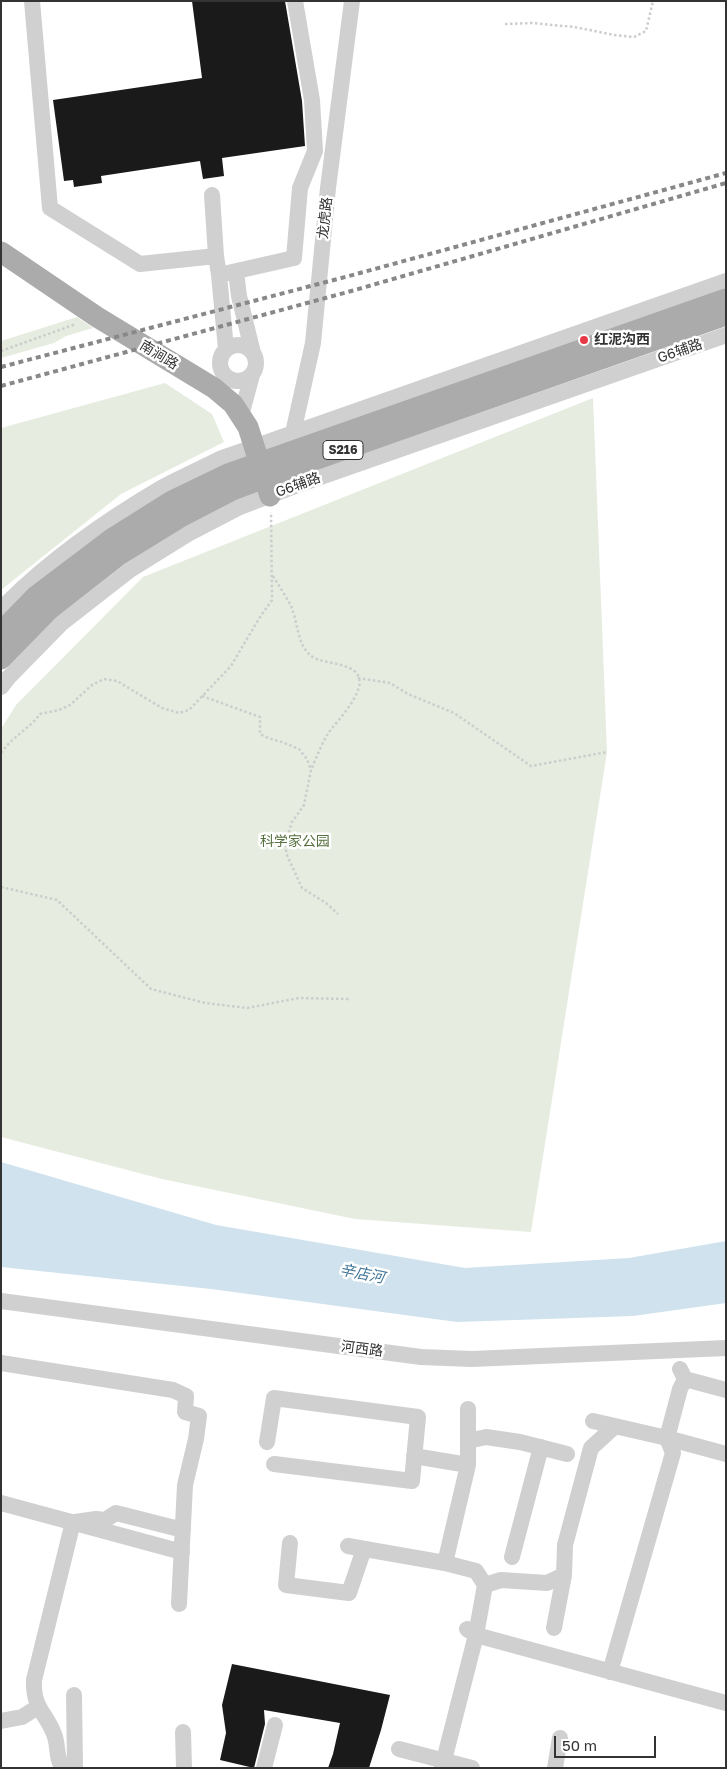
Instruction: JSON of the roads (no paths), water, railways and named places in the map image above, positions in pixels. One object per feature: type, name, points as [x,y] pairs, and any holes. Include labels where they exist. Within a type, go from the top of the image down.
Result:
[{"type":"main road","name":"南涧路","points":[[1,252],[97,317],[217,379],[248,427],[262,471]]},
{"type":"main road","name":"G6辅路","points":[[1,659],[50,609],[119,555],[179,518],[233,490],[262,471],[726,299]]},
{"type":"main road","name":"G6辅路","points":[[1,632],[36,596],[110,540],[172,501],[228,474],[262,471],[726,316]]},
{"type":"street","points":[[32,1],[50,208],[140,264],[216,256]]},
{"type":"street","points":[[219,275],[294,258],[300,188],[315,151],[312,100],[295,1]]},
{"type":"street","name":"龙虎路","points":[[294,433],[313,343],[328,188],[352,1]]},
{"type":"street","points":[[212,195],[216,256],[226,349]]},
{"type":"street","points":[[236,272],[239,296],[256,364],[241,416]]},
{"type":"street","name":"G6辅路","points":[[1,687],[62,623],[130,570],[188,534],[240,507],[262,471],[294,433],[726,281]]},
{"type":"street","name":"G6辅路","points":[[1,609],[25,584],[101,526],[164,487],[222,458],[262,471],[726,335]]},
{"type":"street","points":[[252,375],[246,379],[234,381],[217,379],[220,359],[226,349],[231,346],[243,346],[253,353]]},
{"type":"street","name":"河西路","points":[[1,1301],[421,1357],[472,1359],[726,1348]]},
{"type":"street","points":[[1,1363],[173,1390],[186,1396],[185,1412],[199,1416],[196,1439],[185,1486],[179,1604]]},
{"type":"street","points":[[610,1672],[673,1453],[667,1438],[683,1374],[726,1390]]},
{"type":"street","points":[[267,1442],[274,1398],[418,1417],[412,1481],[274,1464]]},
{"type":"street","points":[[445,1564],[468,1465],[468,1409]]},
{"type":"street","points":[[593,1421],[726,1454]]},
{"type":"street","points":[[554,1628],[564,1575],[565,1545],[592,1448],[615,1426]]},
{"type":"street","points":[[468,1441],[486,1437],[520,1442],[567,1454]]},
{"type":"street","points":[[512,1557],[541,1447]]},
{"type":"street","points":[[414,1456],[468,1465]]},
{"type":"street","points":[[1,1504],[73,1522],[85,1528],[182,1552]]},
{"type":"street","points":[[73,1522],[96,1519],[105,1520],[116,1513],[183,1530]]},
{"type":"street","points":[[63,1768],[58,1761],[54,1735],[33,1695],[34,1680],[73,1522]]},
{"type":"street","points":[[290,1543],[286,1584],[349,1593],[364,1549]]},
{"type":"street","points":[[348,1546],[476,1571],[485,1585],[471,1632],[443,1764]]},
{"type":"street","points":[[485,1585],[501,1580],[547,1582],[564,1575]]},
{"type":"street","points":[[471,1632],[726,1703]]},
{"type":"street","points":[[74,1695],[75,1768]]},
{"type":"street","points":[[1,1721],[22,1717],[38,1707]]},
{"type":"street","points":[[264,1768],[275,1725]]},
{"type":"street","points":[[183,1732],[184,1768]]},
{"type":"street","points":[[555,1768],[560,1738]]},
{"type":"street","points":[[399,1749],[443,1764],[472,1768]]},
{"type":"water","name":"辛店河","points":[[1,1162],[216,1225],[465,1268],[629,1258],[726,1241],[726,1303],[633,1316],[457,1322],[211,1289],[1,1267]]},
{"type":"railway","points":[[1,367],[349,276],[726,173]]},
{"type":"railway","points":[[1,386],[355,290],[726,183]]},
{"type":"place","name":"红泥沟西","points":[[584,340]]},
{"type":"park label","name":"科学家公园","points":[[295,842]]}]
